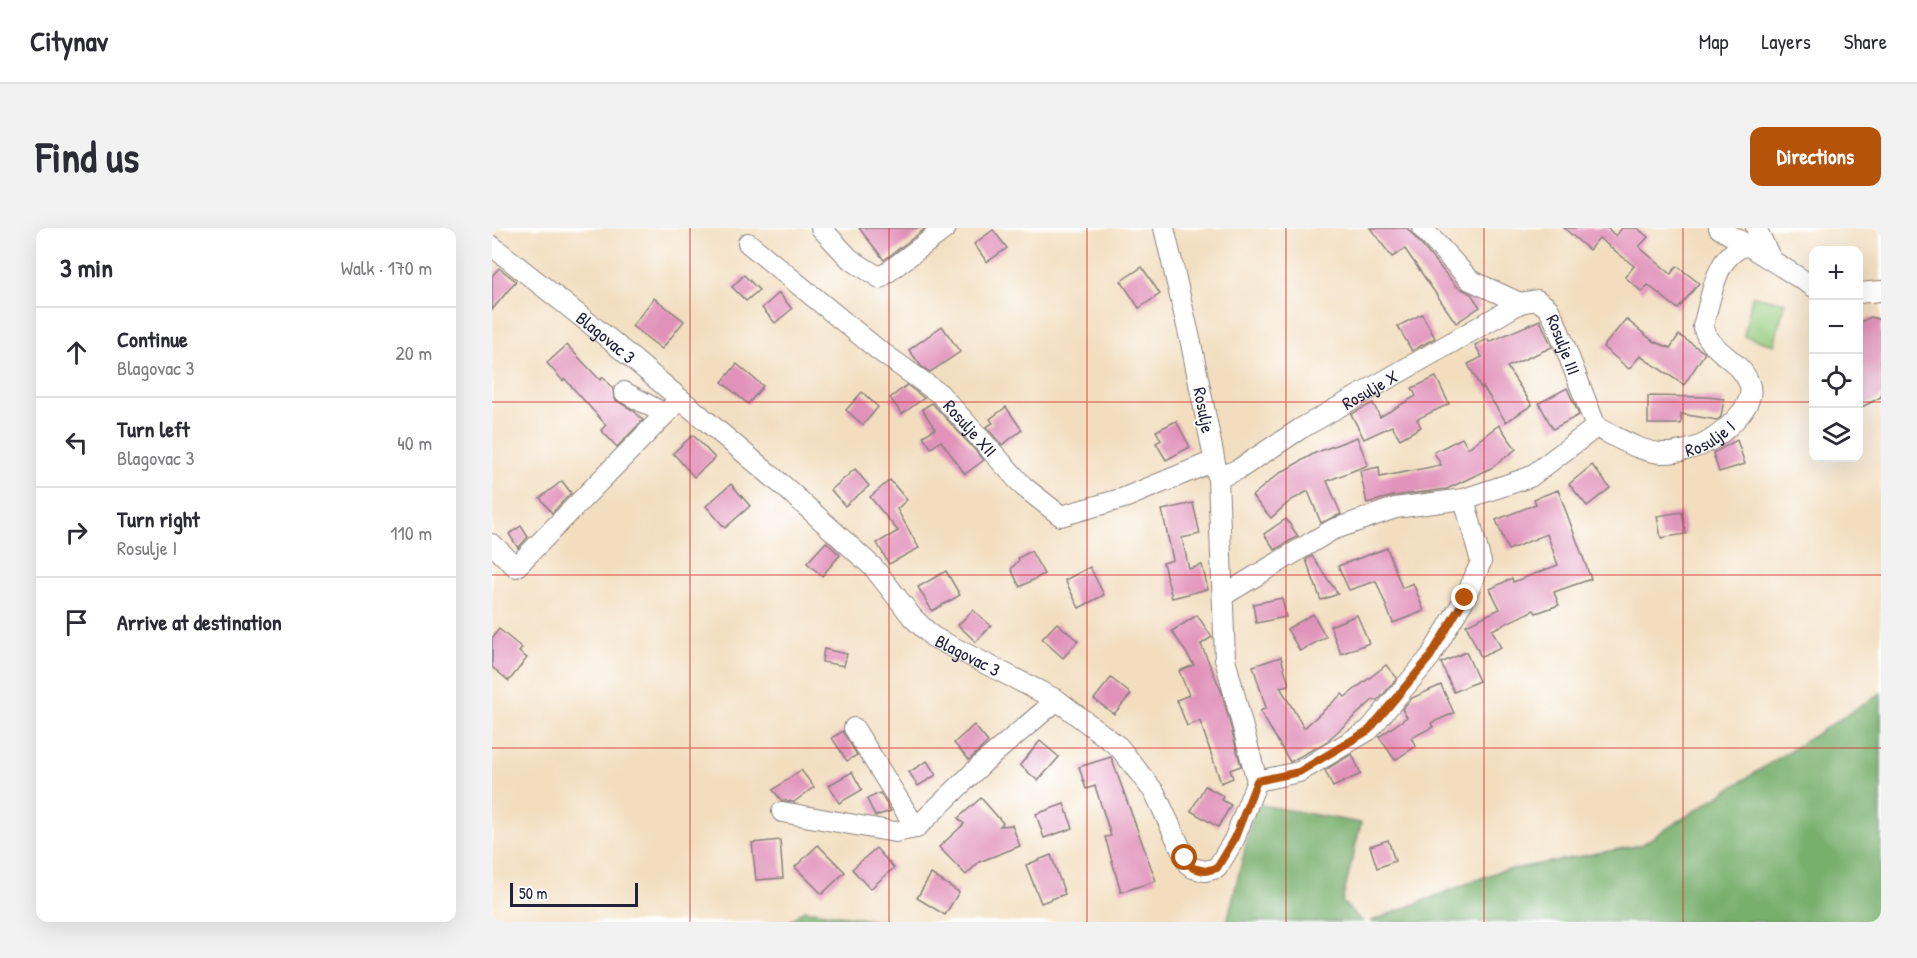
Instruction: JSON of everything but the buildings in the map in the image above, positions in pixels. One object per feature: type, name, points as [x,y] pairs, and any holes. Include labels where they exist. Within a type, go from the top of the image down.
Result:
[{"type":"street","points":[[821,228],[850,259],[880,278],[946,228]]},
{"type":"street","name":"Rosulje","points":[[1164,228],[1191,343],[1216,469],[1224,595]]},
{"type":"street","name":"Rosulje III","points":[[1422,228],[1470,280],[1520,303],[1537,300],[1548,308],[1596,428]]},
{"type":"street","points":[[1719,228],[1751,237],[1771,259],[1809,284]]},
{"type":"street","name":"Rosulje I","points":[[1596,428],[1636,447],[1665,453],[1705,444],[1738,417],[1751,394],[1749,384],[1740,368],[1705,334],[1703,326],[1719,267],[1734,249],[1751,237]]},
{"type":"street","name":"Rosulje XII","points":[[748,243],[877,349],[940,394],[1024,487],[1061,516],[1216,469]]},
{"type":"street","name":"Blagovac 3","points":[[492,246],[788,489],[874,568],[913,618],[933,637],[1057,700],[1119,747],[1155,793],[1188,864],[1193,868],[1210,870],[1221,861],[1234,840],[1257,781]]},
{"type":"street","points":[[1863,293],[1881,291]]},
{"type":"street","name":"Rosulje X","points":[[1216,469],[1239,469],[1300,429],[1520,303]]},
{"type":"street","points":[[624,392],[665,414]]},
{"type":"street","points":[[492,544],[516,567],[680,399]]},
{"type":"street","points":[[1464,499],[1481,562],[1465,598],[1430,657],[1369,730],[1299,772],[1257,781],[1226,659],[1224,595],[1332,530],[1395,508],[1464,499],[1530,477],[1596,428]]},
{"type":"street","points":[[782,812],[895,832],[916,828],[984,762],[1057,700]]},
{"type":"street","points":[[854,728],[916,828]]},
{"type":"green space","points":[[1752,296],[1785,302],[1774,345],[1744,336]]},
{"type":"green space","points":[[1881,693],[1881,922],[1369,922],[1497,872],[1641,845]]},
{"type":"green space","points":[[1256,804],[1361,823],[1342,902],[1363,922],[1227,922]]},
{"type":"green space","points":[[804,910],[886,922],[789,922]]},
{"type":"route","points":[[1185,858],[1193,868],[1205,871],[1217,868],[1234,840],[1257,781],[1299,772],[1369,730],[1430,657],[1465,598]]}]
